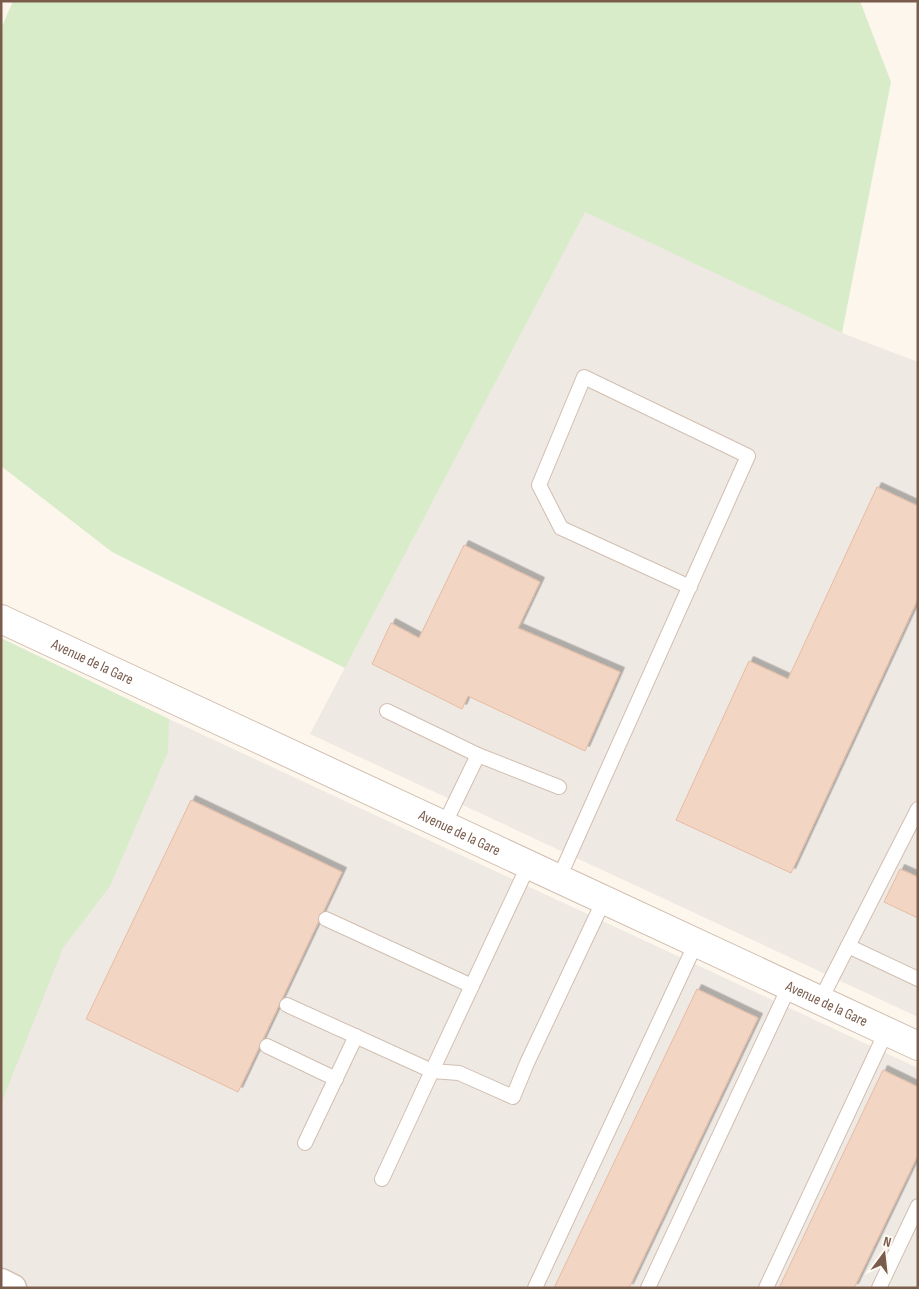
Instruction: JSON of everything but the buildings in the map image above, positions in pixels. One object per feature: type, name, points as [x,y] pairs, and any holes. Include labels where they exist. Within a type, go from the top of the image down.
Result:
[{"type":"street","name":"Avenue de la Gare","points":[[1,619],[918,1046]]},
{"type":"street","points":[[1,1282],[14,1288]]},
{"type":"lane","points":[[559,878],[690,587],[748,456],[584,377],[539,485],[561,528],[690,587]]},
{"type":"lane","points":[[386,711],[478,754],[559,787]]},
{"type":"lane","points":[[444,825],[478,754]]},
{"type":"lane","points":[[820,1001],[918,809]]},
{"type":"lane","points":[[382,1179],[529,864]]},
{"type":"lane","points":[[287,1004],[432,1071],[459,1073],[513,1097],[527,1063],[604,900]]},
{"type":"lane","points":[[326,919],[472,986]]},
{"type":"lane","points":[[535,1288],[696,943]]},
{"type":"lane","points":[[848,946],[918,979]]},
{"type":"lane","points":[[648,1288],[789,987]]},
{"type":"lane","points":[[766,1288],[886,1032]]},
{"type":"lane","points":[[305,1143],[356,1036]]},
{"type":"lane","points":[[267,1046],[336,1079]]},
{"type":"lane","points":[[880,1288],[918,1206]]},
{"type":"shaded area","points":[[585,211],[842,333],[918,362],[918,1017],[310,734]]},
{"type":"shaded area","points":[[169,719],[918,1068],[918,1288],[1,1288],[1,1082]]},
{"type":"green space","points":[[13,1],[860,1],[891,82],[842,333],[585,212],[345,668],[112,552],[1,466],[1,29]]},
{"type":"green space","points":[[1,638],[169,719],[168,752],[110,886],[63,948],[1,1104]]}]
